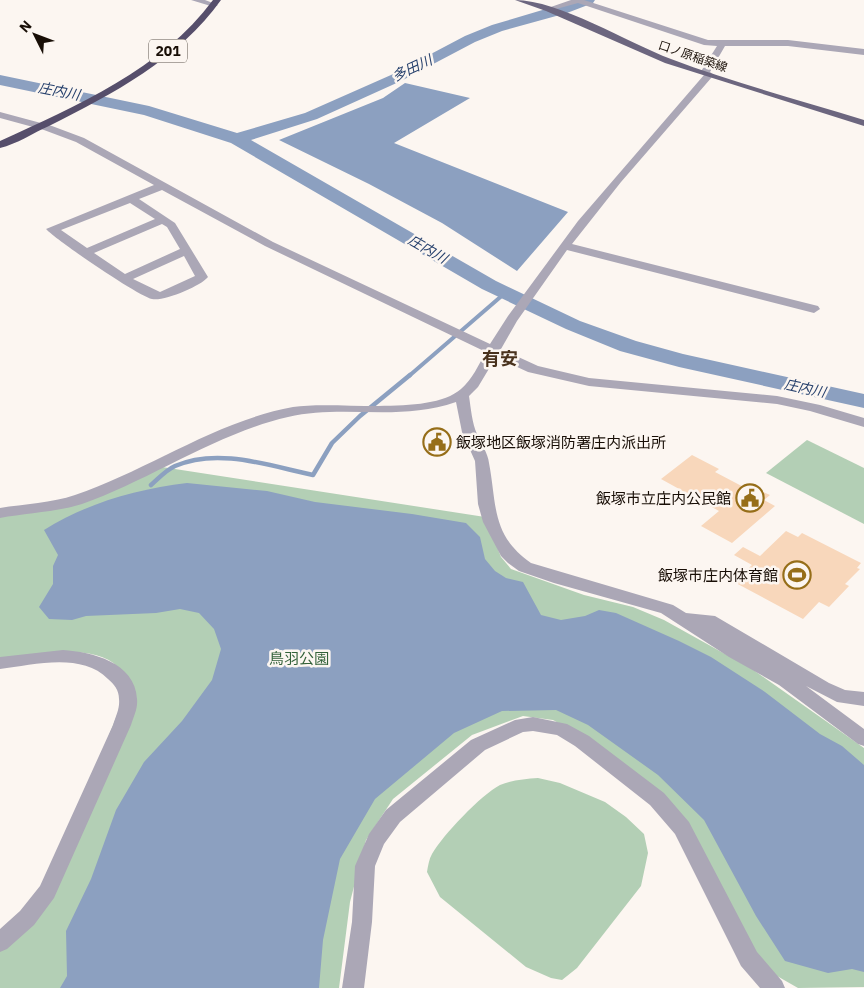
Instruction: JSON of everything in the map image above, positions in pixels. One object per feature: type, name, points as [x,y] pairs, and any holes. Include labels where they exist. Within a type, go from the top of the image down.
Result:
[{"type":"highway","name":"201","points":[[0,144],[77,108],[109,90],[167,52],[201,22],[215,3]]},
{"type":"main road","name":"口ノ原稲築線","points":[[519,0],[549,9],[642,51],[707,74],[864,124]]},
{"type":"street","points":[[195,0],[215,3]]},
{"type":"street","points":[[549,9],[580,0],[688,38],[722,44],[731,42],[788,43],[862,50]]},
{"type":"street","points":[[0,512],[77,500],[248,425],[273,416],[300,410],[321,409],[407,410],[427,407],[462,396],[476,380],[510,321],[564,246],[707,74],[722,44]]},
{"type":"street","points":[[0,115],[48,128],[80,140],[269,244],[533,369],[567,379],[765,398],[813,406],[864,423]]},
{"type":"street","points":[[131,199],[171,225],[202,277],[162,296],[154,296],[124,279],[52,229],[164,185]]},
{"type":"street","points":[[87,252],[163,220]]},
{"type":"street","points":[[564,246],[814,309]]},
{"type":"street","points":[[124,279],[185,251]]},
{"type":"street","points":[[462,396],[469,432],[482,461],[486,504],[492,522],[507,552],[514,559],[525,567],[560,579],[667,609],[785,680],[864,739]]},
{"type":"street","points":[[681,618],[709,620],[823,688],[843,697],[864,699]]},
{"type":"street","points":[[0,663],[42,658],[90,660],[103,665],[116,674],[126,686],[128,702],[122,725],[47,892],[27,918],[0,942]]},
{"type":"street","points":[[353,988],[362,922],[366,866],[376,840],[393,816],[478,745],[521,725],[533,724],[561,729],[582,742],[658,799],[682,828],[749,959],[774,988]]},
{"type":"green space","points":[[807,440],[864,468],[864,524],[766,473]]},
{"type":"green space","name":"鳥羽公園","points":[[162,467],[485,517],[501,557],[511,569],[584,595],[633,607],[664,620],[752,669],[864,748],[864,987],[798,988],[770,972],[752,946],[705,858],[579,734],[553,720],[523,716],[472,735],[393,799],[366,840],[350,902],[339,988],[0,988],[0,947],[41,908],[130,682],[118,667],[107,659],[93,654],[62,652],[0,659],[0,515],[48,509]]},
{"type":"green space","points":[[538,778],[560,783],[605,802],[626,817],[644,834],[648,853],[641,886],[577,968],[562,980],[551,978],[526,967],[440,897],[427,872],[430,858],[437,846],[463,816],[483,797],[505,783]]},
{"type":"water","points":[[405,83],[470,98],[394,143],[568,212],[517,271],[442,223],[369,184],[279,140],[383,98]]},
{"type":"water","name":"鳥羽公園","points":[[187,483],[267,491],[315,502],[466,523],[480,537],[485,559],[495,571],[506,578],[523,582],[541,615],[561,620],[585,616],[599,610],[616,613],[711,657],[765,692],[820,734],[842,746],[864,765],[864,972],[852,969],[828,973],[785,961],[756,916],[704,820],[658,775],[588,725],[556,710],[502,711],[454,733],[375,799],[340,859],[323,940],[319,988],[60,988],[67,976],[66,931],[91,879],[116,810],[144,762],[182,721],[212,680],[221,649],[214,629],[199,613],[180,609],[156,613],[86,616],[72,620],[49,619],[39,607],[53,584],[53,566],[58,555],[44,530],[77,512],[131,493]]},
{"type":"building","name":"飯塚市立庄内公民館","points":[[692,455],[719,469],[715,472],[753,492],[761,491],[770,495],[764,500],[775,506],[732,543],[701,526],[719,511],[661,479]]},
{"type":"building","name":"飯塚市庄内体育館","points":[[786,531],[798,537],[802,533],[861,563],[857,568],[860,569],[845,584],[849,586],[829,607],[819,602],[803,619],[734,582],[752,565],[734,555],[743,547],[760,556]]},
{"type":"waterway","name":"多田川","points":[[237,139],[311,116],[396,78],[470,39],[497,28],[520,20],[562,10],[588,0]]},
{"type":"waterway","name":"庄内川","points":[[0,80],[90,97],[149,111],[208,128],[237,139]]},
{"type":"waterway","name":"庄内川","points":[[237,139],[489,285],[573,325],[628,346],[679,360],[864,401]]},
{"type":"waterway","points":[[409,376],[505,293]]},
{"type":"waterway","points":[[151,485],[175,466],[209,458],[244,460],[313,475],[332,443],[360,416],[410,375]]},
{"type":"place","name":"飯塚地区飯塚消防署庄内派出所","points":[[437,442]]},
{"type":"place","name":"飯塚市立庄内公民館","points":[[750,498]]},
{"type":"place","name":"飯塚市庄内体育館","points":[[797,575]]},
{"type":"district","name":"有安","points":[[500,358]]}]
